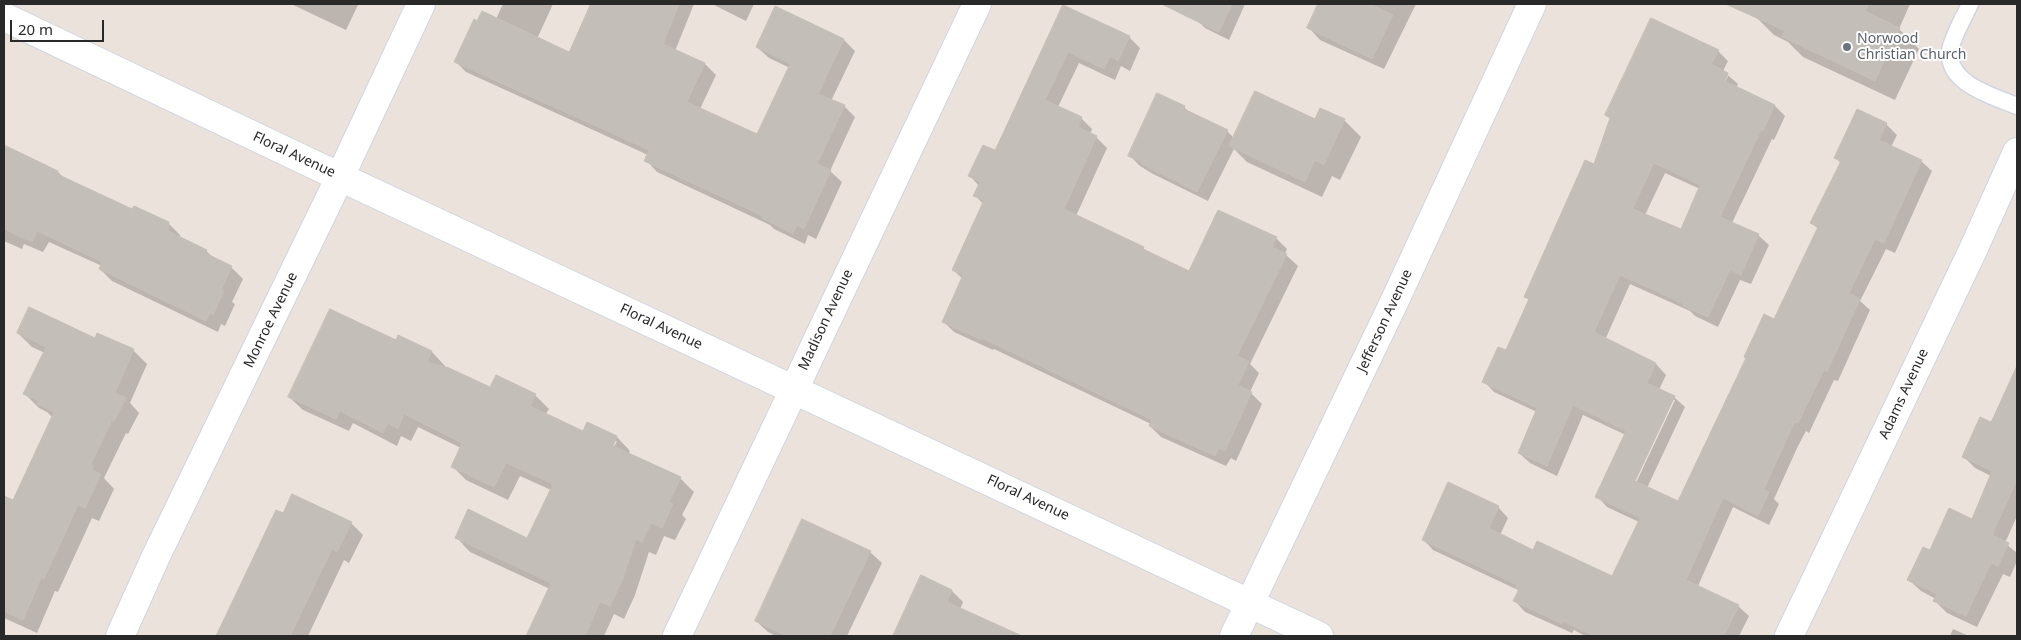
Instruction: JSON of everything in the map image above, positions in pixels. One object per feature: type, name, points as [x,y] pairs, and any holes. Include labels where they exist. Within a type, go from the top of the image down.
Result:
[{"type":"street","name":"Monroe Avenue","points":[[120,636],[165,536],[340,177],[421,4]]},
{"type":"street","name":"Madison Avenue","points":[[677,636],[976,4]]},
{"type":"street","name":"Jefferson Avenue","points":[[1234,636],[1396,298],[1532,4]]},
{"type":"street","name":"Floral Avenue","points":[[4,17],[340,177],[794,388],[1319,636]]},
{"type":"street","name":"Adams Avenue","points":[[1789,636],[1972,252],[2017,152]]},
{"type":"lane","points":[[1970,4],[1950,50],[1952,68],[1964,82],[2017,106]]},
{"type":"building","points":[[591,4],[679,4],[663,44],[705,63],[687,102],[757,134],[790,64],[756,47],[775,6],[844,39],[818,94],[845,105],[817,164],[831,170],[804,229],[797,225],[793,234],[762,218],[763,216],[644,161],[649,150],[454,62],[474,19],[477,21],[482,11],[569,52]]},
{"type":"building","points":[[1162,4],[1232,4],[1219,32]]},
{"type":"building","points":[[1318,4],[1370,4],[1393,15],[1372,59],[1307,28]]},
{"type":"building","name":"Norwood Christian Church","points":[[1726,4],[1869,4],[1865,11],[1900,28],[1875,81],[1782,37],[1785,31]]},
{"type":"building","points":[[1063,5],[1130,36],[1118,61],[1110,56],[1104,69],[1068,52],[1045,100],[1082,117],[1078,127],[1097,136],[1064,209],[1144,247],[1143,249],[1189,271],[1218,210],[1277,237],[1272,247],[1287,254],[1237,356],[1249,361],[1238,385],[1252,392],[1225,451],[1219,448],[1215,456],[1149,426],[1152,420],[982,338],[981,340],[942,322],[963,275],[952,270],[984,200],[973,196],[980,182],[968,176],[983,145],[995,150]]},
{"type":"building","points":[[1651,18],[1719,50],[1711,64],[1728,73],[1725,81],[1775,105],[1763,131],[1761,130],[1720,217],[1759,234],[1741,275],[1730,270],[1708,317],[1620,275],[1594,332],[1656,363],[1647,383],[1675,396],[1635,481],[1678,501],[1746,358],[1744,357],[1764,314],[1774,319],[1818,227],[1810,223],[1841,161],[1834,158],[1857,109],[1887,123],[1879,140],[1922,160],[1884,243],[1875,239],[1849,293],[1860,299],[1827,372],[1824,370],[1798,423],[1795,422],[1788,436],[1764,489],[1769,492],[1758,516],[1723,498],[1686,580],[1739,605],[1724,636],[1594,636],[1563,621],[1562,624],[1513,601],[1519,589],[1515,588],[1517,585],[1422,540],[1448,482],[1499,506],[1489,528],[1533,550],[1537,541],[1612,576],[1640,518],[1595,497],[1626,431],[1573,405],[1547,466],[1518,453],[1537,408],[1482,382],[1498,347],[1506,350],[1529,299],[1524,297],[1585,160],[1594,164],[1610,118],[1605,115]],"holes":[[[1654,163],[1700,185],[1681,229],[1633,209]]]},
{"type":"building","points":[[1255,91],[1315,119],[1320,108],[1345,119],[1324,165],[1315,160],[1305,182],[1229,146]]},
{"type":"building","points":[[1157,93],[1185,106],[1184,109],[1228,130],[1197,192],[1128,156]]},
{"type":"building","points":[[4,145],[58,171],[57,174],[132,209],[134,206],[169,222],[168,231],[207,250],[205,253],[232,266],[221,290],[224,291],[213,315],[210,313],[206,321],[99,269],[102,262],[37,231],[32,242],[4,229]]},
{"type":"building","points":[[29,307],[95,338],[97,333],[134,349],[115,393],[126,398],[114,421],[112,420],[91,464],[94,466],[92,470],[101,474],[85,508],[78,505],[44,579],[41,578],[23,620],[4,611],[4,496],[13,500],[54,412],[37,404],[39,401],[23,394],[46,347],[17,333]]},
{"type":"building","points":[[330,309],[396,340],[398,335],[432,351],[427,362],[449,368],[490,387],[496,375],[536,394],[530,406],[583,431],[587,422],[617,436],[613,446],[681,477],[669,502],[673,504],[662,528],[651,523],[642,542],[636,539],[622,581],[610,606],[600,602],[585,636],[526,636],[551,583],[455,538],[468,509],[527,538],[553,484],[506,463],[494,487],[451,467],[462,443],[404,414],[398,429],[388,423],[383,433],[340,411],[336,419],[288,397]]},
{"type":"building","points":[[2017,366],[2017,483],[1992,535],[2009,543],[1998,566],[1991,563],[1966,616],[1933,601],[1937,594],[1907,580],[1923,547],[1930,550],[1949,508],[1972,519],[1992,471],[1962,457],[1980,417],[1991,422]]},
{"type":"building","points":[[292,494],[352,522],[337,552],[332,549],[290,636],[216,636],[276,510],[283,513]]},
{"type":"building","points":[[802,519],[871,551],[830,636],[787,636],[755,621]]},
{"type":"building","points":[[921,575],[952,590],[947,602],[1022,636],[893,636]]},
{"type":"place","name":"Norwood Christian Church","points":[[1847,47]]}]
